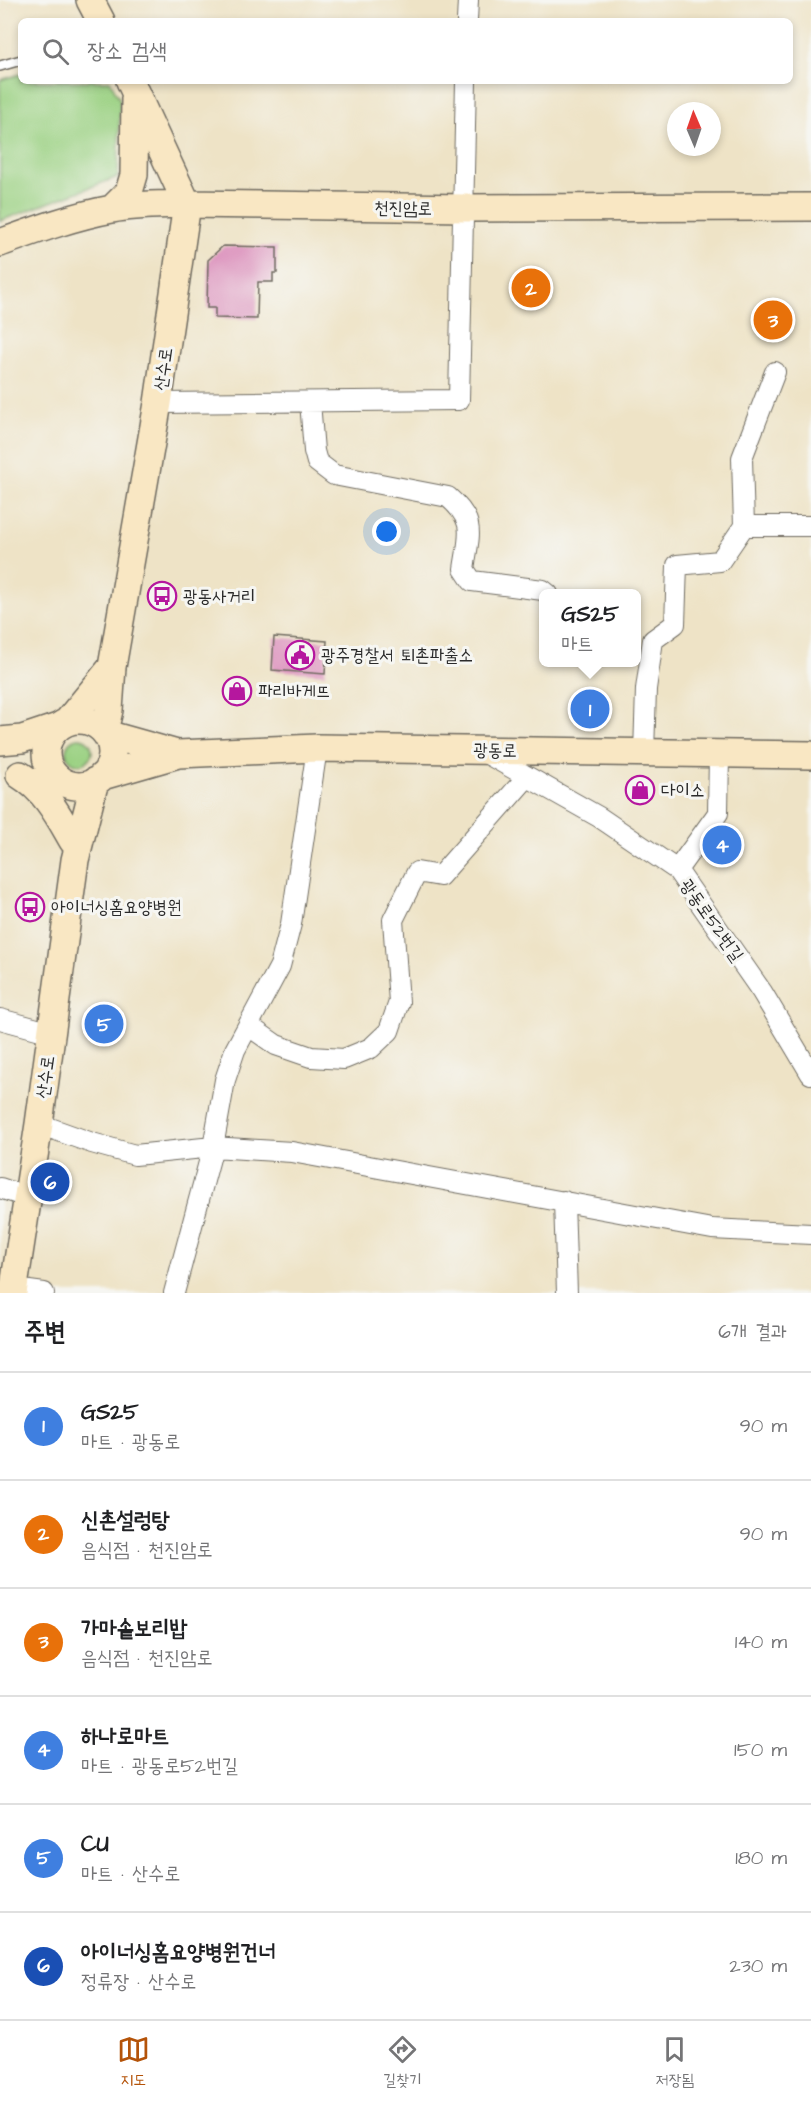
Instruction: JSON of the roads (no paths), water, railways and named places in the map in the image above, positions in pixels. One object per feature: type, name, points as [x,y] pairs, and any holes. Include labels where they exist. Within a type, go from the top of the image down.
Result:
[{"type":"main road","points":[[132,85],[187,204]]},
{"type":"main road","points":[[113,208],[129,192],[134,175],[132,85]]},
{"type":"main road","name":"천진암로","points":[[0,243],[35,230],[113,208],[187,204],[465,208],[811,207]]},
{"type":"main road","name":"산수로","points":[[105,733],[112,667],[158,403],[187,204]]},
{"type":"main road","points":[[74,850],[63,782],[47,763],[46,753],[51,735],[112,667]]},
{"type":"main road","points":[[0,741],[22,739],[77,720],[97,724],[105,733],[111,744],[112,756],[109,767],[99,779],[74,850]]},
{"type":"main road","points":[[105,733],[178,754]]},
{"type":"main road","name":"광동로","points":[[178,754],[317,748],[811,755]]},
{"type":"main road","points":[[10,773],[82,785],[178,754]]},
{"type":"main road","points":[[10,773],[34,783],[48,798],[74,850]]},
{"type":"main road","name":"산수로","points":[[13,1291],[52,1033],[74,850]]},
{"type":"street","points":[[467,18],[468,0]]},
{"type":"street","points":[[158,403],[459,400],[466,84]]},
{"type":"street","points":[[644,753],[645,637],[675,624],[677,565],[720,561],[744,526],[742,458],[775,372]]},
{"type":"street","points":[[310,402],[317,462],[334,475],[448,497],[461,509],[470,528],[464,569],[472,581],[539,589]]},
{"type":"street","points":[[744,526],[811,526]]},
{"type":"street","points":[[174,1293],[213,1148],[225,1080],[235,1050],[280,966],[291,924],[317,748]]},
{"type":"street","name":"광동로52번길","points":[[480,749],[599,817],[677,870],[762,992],[811,1074]]},
{"type":"street","points":[[677,870],[718,813],[719,755]]},
{"type":"street","points":[[249,1026],[276,1045],[311,1057],[344,1059],[371,1048],[389,1031],[399,1002],[393,920],[417,872],[440,876],[527,777]]},
{"type":"street","points":[[0,1019],[52,1033]]},
{"type":"street","points":[[39,1124],[135,1155],[213,1148],[292,1152],[712,1228],[811,1234]]},
{"type":"street","points":[[0,1188],[27,1197]]},
{"type":"street","points":[[564,1201],[567,1293]]},
{"type":"street","points":[[13,1291],[44,1293]]},
{"type":"lane","points":[[0,66],[18,61]]},
{"type":"place","name":"신촌설렁탕","points":[[531,288]]},
{"type":"place","name":"가마솥보리밥","points":[[773,320]]},
{"type":"place","name":"광동사거리","points":[[162,596]]},
{"type":"place","name":"광주경찰서 퇴촌파출소","points":[[300,655]]},
{"type":"place","name":"파리바게뜨","points":[[237,691]]},
{"type":"place","name":"GS25","points":[[590,709]]},
{"type":"place","name":"다이소","points":[[640,790]]},
{"type":"place","name":"하나로마트","points":[[722,845]]},
{"type":"place","name":"아이너싱홈요양병원","points":[[30,907]]},
{"type":"place","name":"CU","points":[[104,1024]]},
{"type":"place","name":"아이너싱홈요양병원건너","points":[[50,1182]]}]
